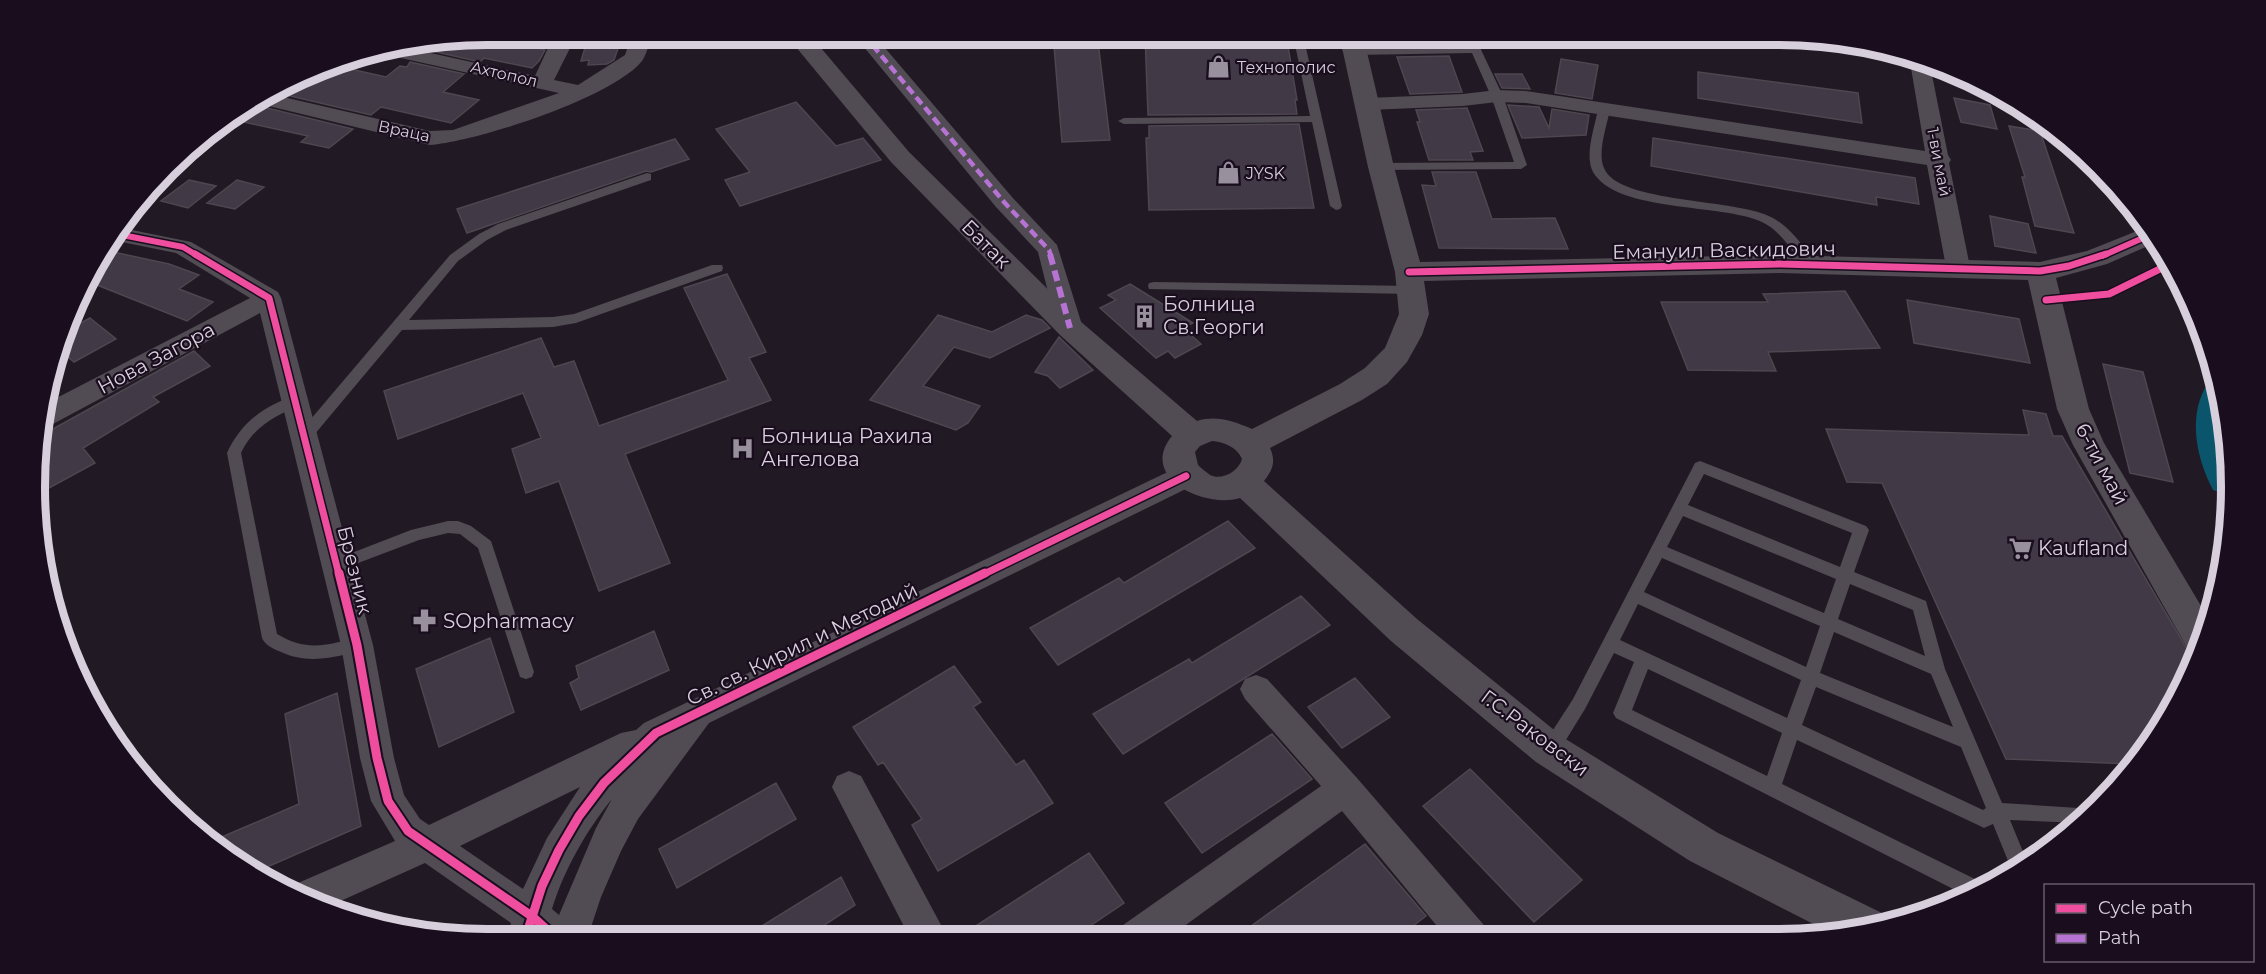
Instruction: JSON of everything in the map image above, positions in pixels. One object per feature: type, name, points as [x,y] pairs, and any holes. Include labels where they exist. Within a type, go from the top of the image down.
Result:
[{"type":"street","points":[[542,83],[561,45]]},
{"type":"street","name":"Враца","points":[[273,101],[430,138],[455,136],[548,106],[581,92],[599,83],[634,58],[638,45]]},
{"type":"street","name":"Батак","points":[[807,45],[900,157],[1070,328],[1192,435]]},
{"type":"street","points":[[873,45],[996,193],[1049,250],[1070,328]]},
{"type":"street","points":[[1250,444],[1351,392],[1376,376],[1396,355],[1414,314],[1410,281],[1353,45]]},
{"type":"street","name":"Ахтопол","points":[[406,52],[581,92]]},
{"type":"street","name":"1-ви май","points":[[1920,68],[1940,160],[1958,267]]},
{"type":"street","points":[[1368,104],[1463,100],[1497,96],[1526,97],[1940,160]]},
{"type":"street","points":[[123,235],[183,247],[269,298]]},
{"type":"street","name":"Емануил Васкидович","points":[[1410,281],[1810,265],[1958,267],[2040,271],[2070,267],[2115,252],[2145,238]]},
{"type":"street","name":"6-ти май","points":[[2040,271],[2073,409],[2089,445],[2197,632]]},
{"type":"street","name":"Брезник","points":[[269,298],[357,645],[377,758],[388,801],[408,831],[534,929]]},
{"type":"street","name":"Нова Загора","points":[[51,413],[269,298]]},
{"type":"street","points":[[1209,429],[1235,432],[1250,444],[1257,456],[1256,466],[1244,481],[1230,487],[1204,486],[1186,476],[1179,465],[1178,455],[1181,446],[1192,435],[1209,429]]},
{"type":"street","name":"Св. св. Кирил и Методий","points":[[539,929],[548,875],[589,802],[614,773],[656,733],[1186,476]]},
{"type":"street","name":"Г.С.Раковски","points":[[1244,481],[1404,630],[1550,750],[1828,922]]},
{"type":"street","points":[[1256,689],[1346,789],[1463,929]]},
{"type":"street","name":"Св. св. Кирил и Методий","points":[[574,929],[583,897],[608,840],[626,808],[699,711]]},
{"type":"street","points":[[316,894],[426,845],[656,733]]},
{"type":"street","points":[[849,787],[925,929]]},
{"type":"street","points":[[1149,929],[1346,789]]},
{"type":"lane","points":[[1300,45],[1336,206]]},
{"type":"lane","points":[[1387,45],[1476,50]]},
{"type":"lane","points":[[1381,167],[1521,165],[1497,96],[1474,45]]},
{"type":"lane","points":[[1604,109],[1596,159],[1599,172],[1612,184],[1665,201],[1741,212],[1765,219],[1784,231],[1810,265]]},
{"type":"lane","points":[[1124,121],[1317,119]]},
{"type":"lane","points":[[304,437],[454,258],[483,237],[502,227],[647,177]]},
{"type":"lane","points":[[398,325],[553,322],[576,318],[717,268]]},
{"type":"lane","points":[[1154,286],[1410,281]]},
{"type":"lane","points":[[295,401],[257,419],[239,439],[234,453],[270,638],[288,651],[306,655],[357,645]]},
{"type":"lane","points":[[1550,750],[1579,704],[1700,467],[1862,530],[1828,622],[1772,788]]},
{"type":"lane","points":[[1680,508],[1920,606],[1937,669],[2017,860]]},
{"type":"lane","points":[[337,565],[439,528],[457,527],[473,534],[485,545],[526,672]]},
{"type":"lane","points":[[1659,550],[1937,669]]},
{"type":"lane","points":[[1635,596],[1811,677],[1969,742]]},
{"type":"lane","points":[[1610,643],[1983,819],[1998,812],[2075,815]]},
{"type":"lane","points":[[1644,659],[1622,713],[1968,886]]},
{"type":"building","points":[[523,45],[545,50],[532,68],[484,58],[480,62],[426,49],[458,46]]},
{"type":"building","points":[[586,45],[619,45],[614,60],[607,64],[588,65],[589,60],[581,61]]},
{"type":"building","points":[[1054,45],[1098,45],[1110,140],[1062,142]]},
{"type":"building","name":"Технополис","points":[[1145,45],[1288,45],[1297,100],[1295,100],[1297,114],[1148,115]]},
{"type":"building","points":[[1393,45],[1445,45],[1393,46]]},
{"type":"building","points":[[1449,56],[1462,92],[1410,94],[1397,57]]},
{"type":"building","points":[[1561,59],[1598,65],[1592,99],[1555,93]]},
{"type":"building","points":[[410,62],[464,74],[443,92],[479,100],[451,123],[381,107],[371,115],[285,95],[345,68],[386,77],[400,66],[407,67]]},
{"type":"building","points":[[1698,72],[1858,93],[1862,123],[1698,98]]},
{"type":"building","points":[[1495,74],[1522,74],[1530,89],[1502,88]]},
{"type":"building","points":[[1954,98],[1990,105],[1997,129],[1961,122]]},
{"type":"building","points":[[796,102],[836,146],[863,138],[881,160],[740,206],[725,180],[750,172],[716,129]]},
{"type":"building","points":[[1508,105],[1539,107],[1549,128],[1552,109],[1589,115],[1586,135],[1522,138]]},
{"type":"building","points":[[262,107],[353,129],[329,148],[301,142],[308,136],[238,121]]},
{"type":"building","points":[[1467,108],[1483,151],[1470,152],[1473,160],[1429,160],[1417,122],[1420,122],[1416,110]]},
{"type":"building","name":"JYSK","points":[[1299,124],[1314,208],[1149,210],[1146,138],[1149,138],[1149,126]]},
{"type":"building","points":[[2009,126],[2040,131],[2074,233],[2035,226],[2022,177],[2025,177]]},
{"type":"building","points":[[1653,138],[1915,178],[1919,204],[1876,197],[1877,205],[1651,166]]},
{"type":"building","points":[[675,139],[689,159],[651,172],[646,171],[467,233],[457,209]]},
{"type":"building","points":[[1432,172],[1476,172],[1492,219],[1555,218],[1568,249],[1439,248],[1422,185],[1436,186]]},
{"type":"building","points":[[189,180],[216,186],[188,208],[161,201]]},
{"type":"building","points":[[237,180],[264,187],[235,209],[207,203]]},
{"type":"building","points":[[1990,216],[2028,224],[2036,253],[1995,246]]},
{"type":"building","points":[[113,252],[169,264],[199,275],[179,289],[213,302],[187,321],[95,284]]},
{"type":"building","points":[[727,274],[766,352],[749,358],[771,400],[625,454],[670,563],[599,591],[559,481],[526,493],[512,449],[541,438],[523,393],[398,439],[384,391],[541,338],[554,367],[574,361],[599,426],[728,380],[684,288]]},
{"type":"building","name":"Болница Св.Георги","points":[[1130,284],[1193,323],[1183,328],[1201,344],[1175,358],[1168,351],[1156,358],[1100,308],[1116,300],[1108,295]]},
{"type":"building","points":[[1845,291],[1880,348],[1768,352],[1776,371],[1688,370],[1661,302],[1768,302],[1763,294]]},
{"type":"building","points":[[1907,300],[2019,319],[2030,363],[1914,343]]},
{"type":"building","points":[[938,315],[992,332],[1026,315],[1042,320],[1050,328],[990,358],[954,347],[923,386],[980,406],[968,423],[956,430],[870,400]]},
{"type":"building","points":[[90,318],[116,339],[74,362],[65,355],[76,326]]},
{"type":"building","points":[[1059,337],[1093,370],[1060,388],[1048,376],[1035,372]]},
{"type":"building","points":[[194,351],[210,366],[153,397],[159,402],[83,448],[95,463],[49,488],[45,483],[49,431]]},
{"type":"building","points":[[2103,364],[2143,372],[2173,482],[2130,473]]},
{"type":"building","name":"Kaufland","points":[[2023,410],[2046,414],[2053,436],[2062,436],[2189,652],[2162,708],[2147,733],[2123,764],[2006,759],[1882,483],[1847,482],[1826,429],[2029,435]]},
{"type":"building","points":[[1228,521],[1255,548],[1058,665],[1030,628],[1119,578],[1124,583]]},
{"type":"building","points":[[1301,596],[1330,625],[1123,754],[1093,714],[1189,659],[1192,663]]},
{"type":"building","points":[[654,631],[669,670],[581,710],[570,683],[579,678],[576,666]]},
{"type":"building","points":[[490,638],[514,712],[439,747],[416,669]]},
{"type":"building","points":[[954,666],[981,702],[973,707],[1016,765],[1024,760],[1053,803],[938,871],[912,825],[922,819],[883,762],[878,765],[853,727]]},
{"type":"building","points":[[1355,678],[1390,717],[1342,748],[1308,707]]},
{"type":"building","points":[[337,693],[361,826],[263,868],[219,838],[299,804],[285,714]]},
{"type":"building","points":[[1272,734],[1312,779],[1202,853],[1165,803]]},
{"type":"building","points":[[1470,769],[1582,880],[1534,922],[1423,806]]},
{"type":"building","points":[[776,783],[796,819],[677,888],[659,849]]},
{"type":"building","points":[[1365,844],[1426,916],[1409,929],[1247,929]]},
{"type":"building","points":[[1089,853],[1124,903],[1085,929],[971,929]]},
{"type":"building","points":[[841,877],[855,905],[818,929],[757,929]]},
{"type":"marked path","points":[[872,45],[1004,202],[1049,250],[1070,328]]},
{"type":"cycle path","points":[[123,235],[183,247],[269,298],[357,645],[377,758],[388,801],[408,831],[533,917],[546,929]]},
{"type":"cycle path","points":[[1409,272],[1780,264],[2040,271],[2069,266],[2125,247],[2144,238]]},
{"type":"cycle path","points":[[2046,300],[2109,294],[2163,268]]},
{"type":"cycle path","points":[[527,929],[550,868],[579,816],[604,783],[656,733],[1186,476]]},
{"type":"place","name":"Технополис","points":[[1219,67]]},
{"type":"place","name":"JYSK","points":[[1228,173]]},
{"type":"place","name":"Болница Св.Георги","points":[[1145,316]]},
{"type":"place","name":"Болница Рахила Ангелова","points":[[743,448]]},
{"type":"place","name":"Kaufland","points":[[2020,548]]},
{"type":"place","name":"SOpharmacy","points":[[425,621]]}]
